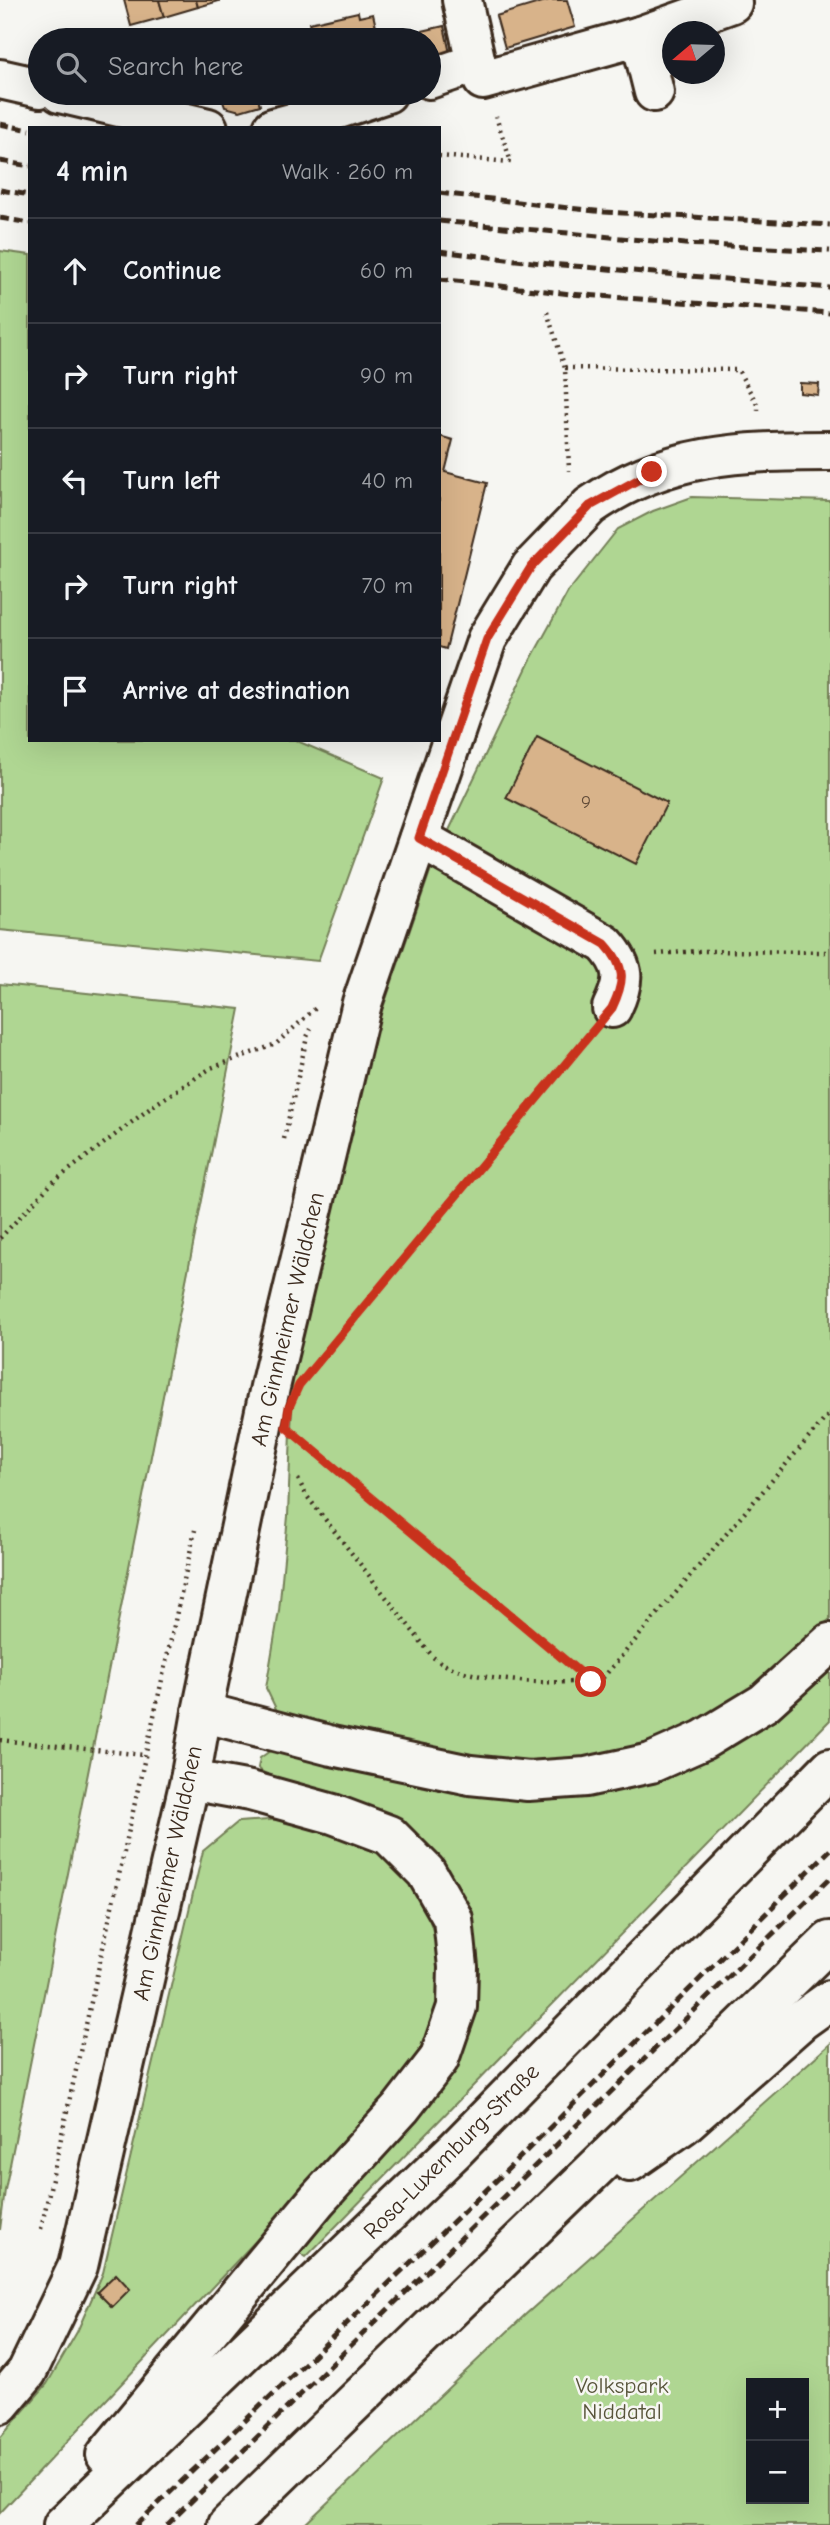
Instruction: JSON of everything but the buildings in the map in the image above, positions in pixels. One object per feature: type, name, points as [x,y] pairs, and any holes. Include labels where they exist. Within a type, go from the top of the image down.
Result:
[{"type":"main road","points":[[462,0],[479,72]]},
{"type":"main road","points":[[441,77],[479,72],[640,36],[732,3]]},
{"type":"main road","points":[[640,36],[654,92]]},
{"type":"main road","points":[[0,79],[28,85]]},
{"type":"main road","points":[[111,105],[200,126]]},
{"type":"main road","points":[[280,126],[350,105]]},
{"type":"main road","name":"Am Ginnheimer Wäldchen","points":[[0,2404],[27,2372],[78,2266],[190,1780],[270,1387],[362,1003],[487,639],[531,567],[590,506],[652,472],[709,456],[764,451],[830,451]]},
{"type":"main road","points":[[419,838],[605,944],[617,956],[622,973],[620,991],[612,1008]]},
{"type":"main road","points":[[202,1712],[332,1746],[470,1775],[528,1781],[586,1777],[651,1763],[703,1740],[764,1703],[830,1643]]},
{"type":"main road","name":"Rosa-Luxemburg-Straße","points":[[63,2525],[455,2150],[830,1768]]},
{"type":"main road","points":[[51,2525],[317,2200],[401,2108],[439,2059],[457,2007],[458,1967],[453,1919],[426,1872],[389,1835],[333,1814],[250,1791],[190,1780]]},
{"type":"main road","points":[[228,2525],[830,1941]]},
{"type":"main road","points":[[537,2227],[683,2125],[802,2020],[830,2000]]},
{"type":"path","points":[[441,156],[511,162]]},
{"type":"path","points":[[547,312],[565,368],[569,480]]},
{"type":"path","points":[[565,368],[738,370],[758,406]]},
{"type":"path","points":[[617,956],[700,951],[830,952]]},
{"type":"path","points":[[0,1238],[52,1183],[157,1103],[211,1068],[276,1044],[322,1005],[318,1016]]},
{"type":"path","points":[[316,1364],[612,1008]]},
{"type":"path","points":[[283,1145],[307,1037],[313,1027]]},
{"type":"path","points":[[298,1479],[306,1495],[433,1657],[443,1665],[502,1680],[591,1682],[601,1680],[830,1413]]},
{"type":"path","points":[[296,1436],[591,1682]]},
{"type":"path","points":[[41,2230],[196,1524]]},
{"type":"path","points":[[0,1740],[144,1755]]},
{"type":"green space","points":[[0,251],[28,255],[28,742],[300,742],[384,778],[318,961],[0,930]]},
{"type":"green space","points":[[692,497],[830,501],[830,1619],[755,1687],[695,1727],[641,1747],[587,1762],[527,1766],[337,1732],[277,1711],[266,1688],[279,1611],[288,1516],[293,1375],[365,1060],[432,866],[530,661],[568,592],[618,529],[653,511]]},
{"type":"green space","points":[[0,984],[240,1009],[5,2190],[0,2230]]},
{"type":"green space","points":[[830,1661],[830,1720],[306,2257],[295,2249],[470,2014],[397,1822],[340,1795],[273,1778],[258,1768],[260,1758],[270,1751],[531,1799],[586,1796],[653,1777]]},
{"type":"green space","points":[[284,1819],[334,1831],[371,1845],[400,1868],[416,1890],[436,1941],[439,1968],[439,1996],[425,2047],[399,2090],[383,2110],[294,2200],[0,2513],[0,2438],[47,2384],[77,2332],[103,2273],[203,1851],[238,1822]]},
{"type":"green space","name":"Volkspark Niddatal","points":[[830,2044],[830,2525],[304,2525],[525,2315]]},
{"type":"railway","points":[[0,124],[28,130]]},
{"type":"railway","points":[[0,161],[28,166]]},
{"type":"railway","points":[[0,190],[28,195]]},
{"type":"railway","points":[[441,193],[604,212],[830,225]]},
{"type":"railway","points":[[0,218],[28,223]]},
{"type":"railway","points":[[441,221],[685,244],[830,251]]},
{"type":"railway","points":[[441,251],[550,264],[830,288]]},
{"type":"railway","points":[[441,279],[571,294],[830,313]]},
{"type":"railway","points":[[136,2525],[503,2174],[830,1850]]},
{"type":"railway","points":[[167,2525],[830,1878]]},
{"type":"route","points":[[591,1682],[286,1427],[289,1407],[299,1385],[612,1008],[620,991],[622,973],[617,956],[605,944],[419,838],[487,639],[531,567],[590,506],[652,472]]}]
